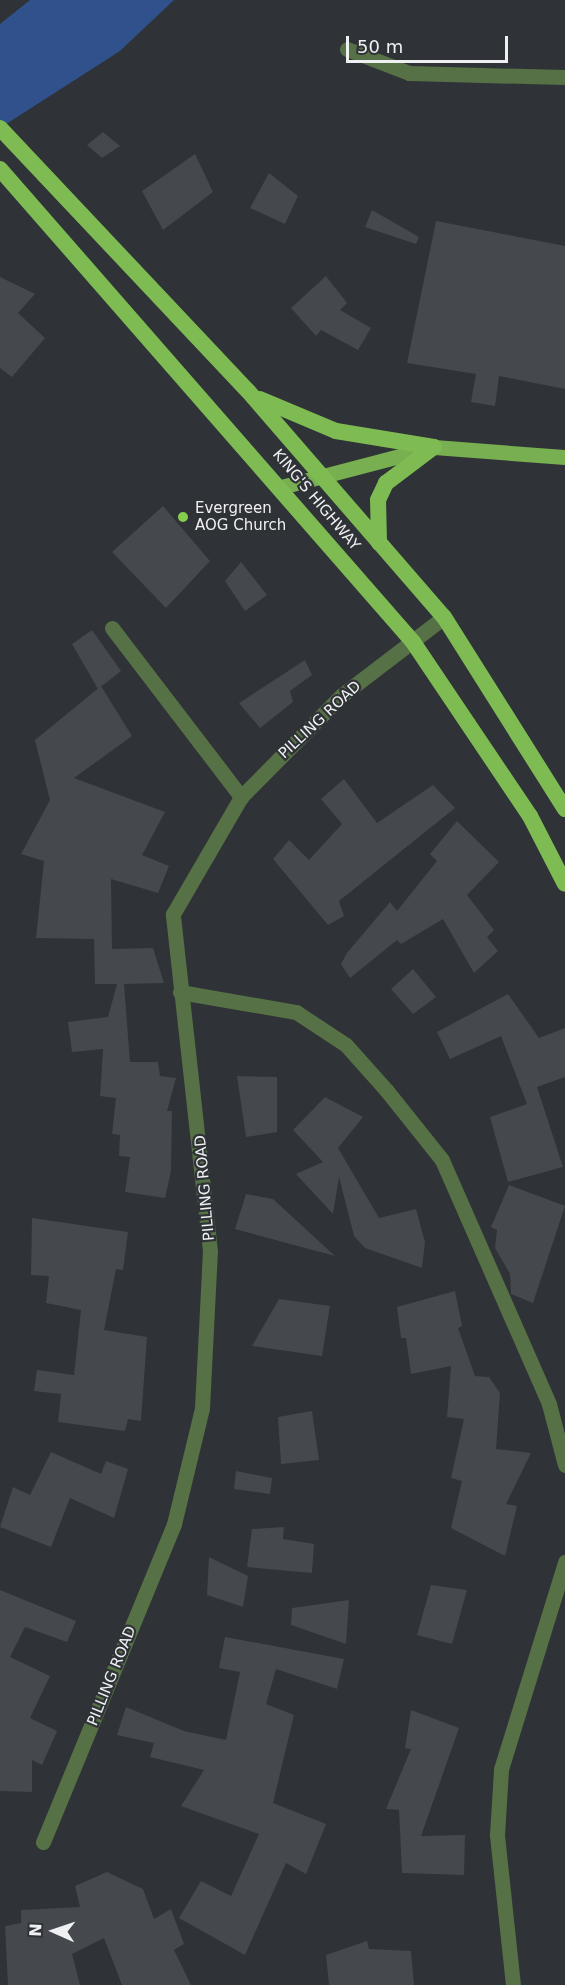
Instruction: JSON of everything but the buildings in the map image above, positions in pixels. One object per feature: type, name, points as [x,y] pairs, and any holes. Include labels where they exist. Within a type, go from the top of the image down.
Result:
[{"type":"highway","name":"KING'S HIGHWAY","points":[[4,134],[248,391],[316,474],[444,617],[565,809]]},
{"type":"highway","name":"KING'S HIGHWAY","points":[[0,169],[281,487],[413,642],[530,816],[565,884]]},
{"type":"highway","points":[[248,391],[330,429],[434,447]]},
{"type":"highway","points":[[379,543],[378,500],[386,483],[434,447]]},
{"type":"main road","points":[[281,487],[316,474],[434,447],[565,457]]},
{"type":"street","points":[[347,49],[409,72],[565,77]]},
{"type":"street","name":"PILLING ROAD","points":[[43,1842],[174,1524],[202,1408],[210,1251],[173,914],[241,796],[342,695],[444,617]]},
{"type":"street","points":[[112,628],[241,796]]},
{"type":"street","points":[[180,992],[296,1012],[345,1044],[387,1091],[442,1160],[549,1404],[565,1465]]},
{"type":"street","points":[[513,1985],[498,1835],[501,1769],[565,1562]]},
{"type":"water","points":[[30,0],[174,0],[120,51],[0,128],[0,24]]},
{"type":"place","name":"Evergreen AOG Church","points":[[183,517]]}]
